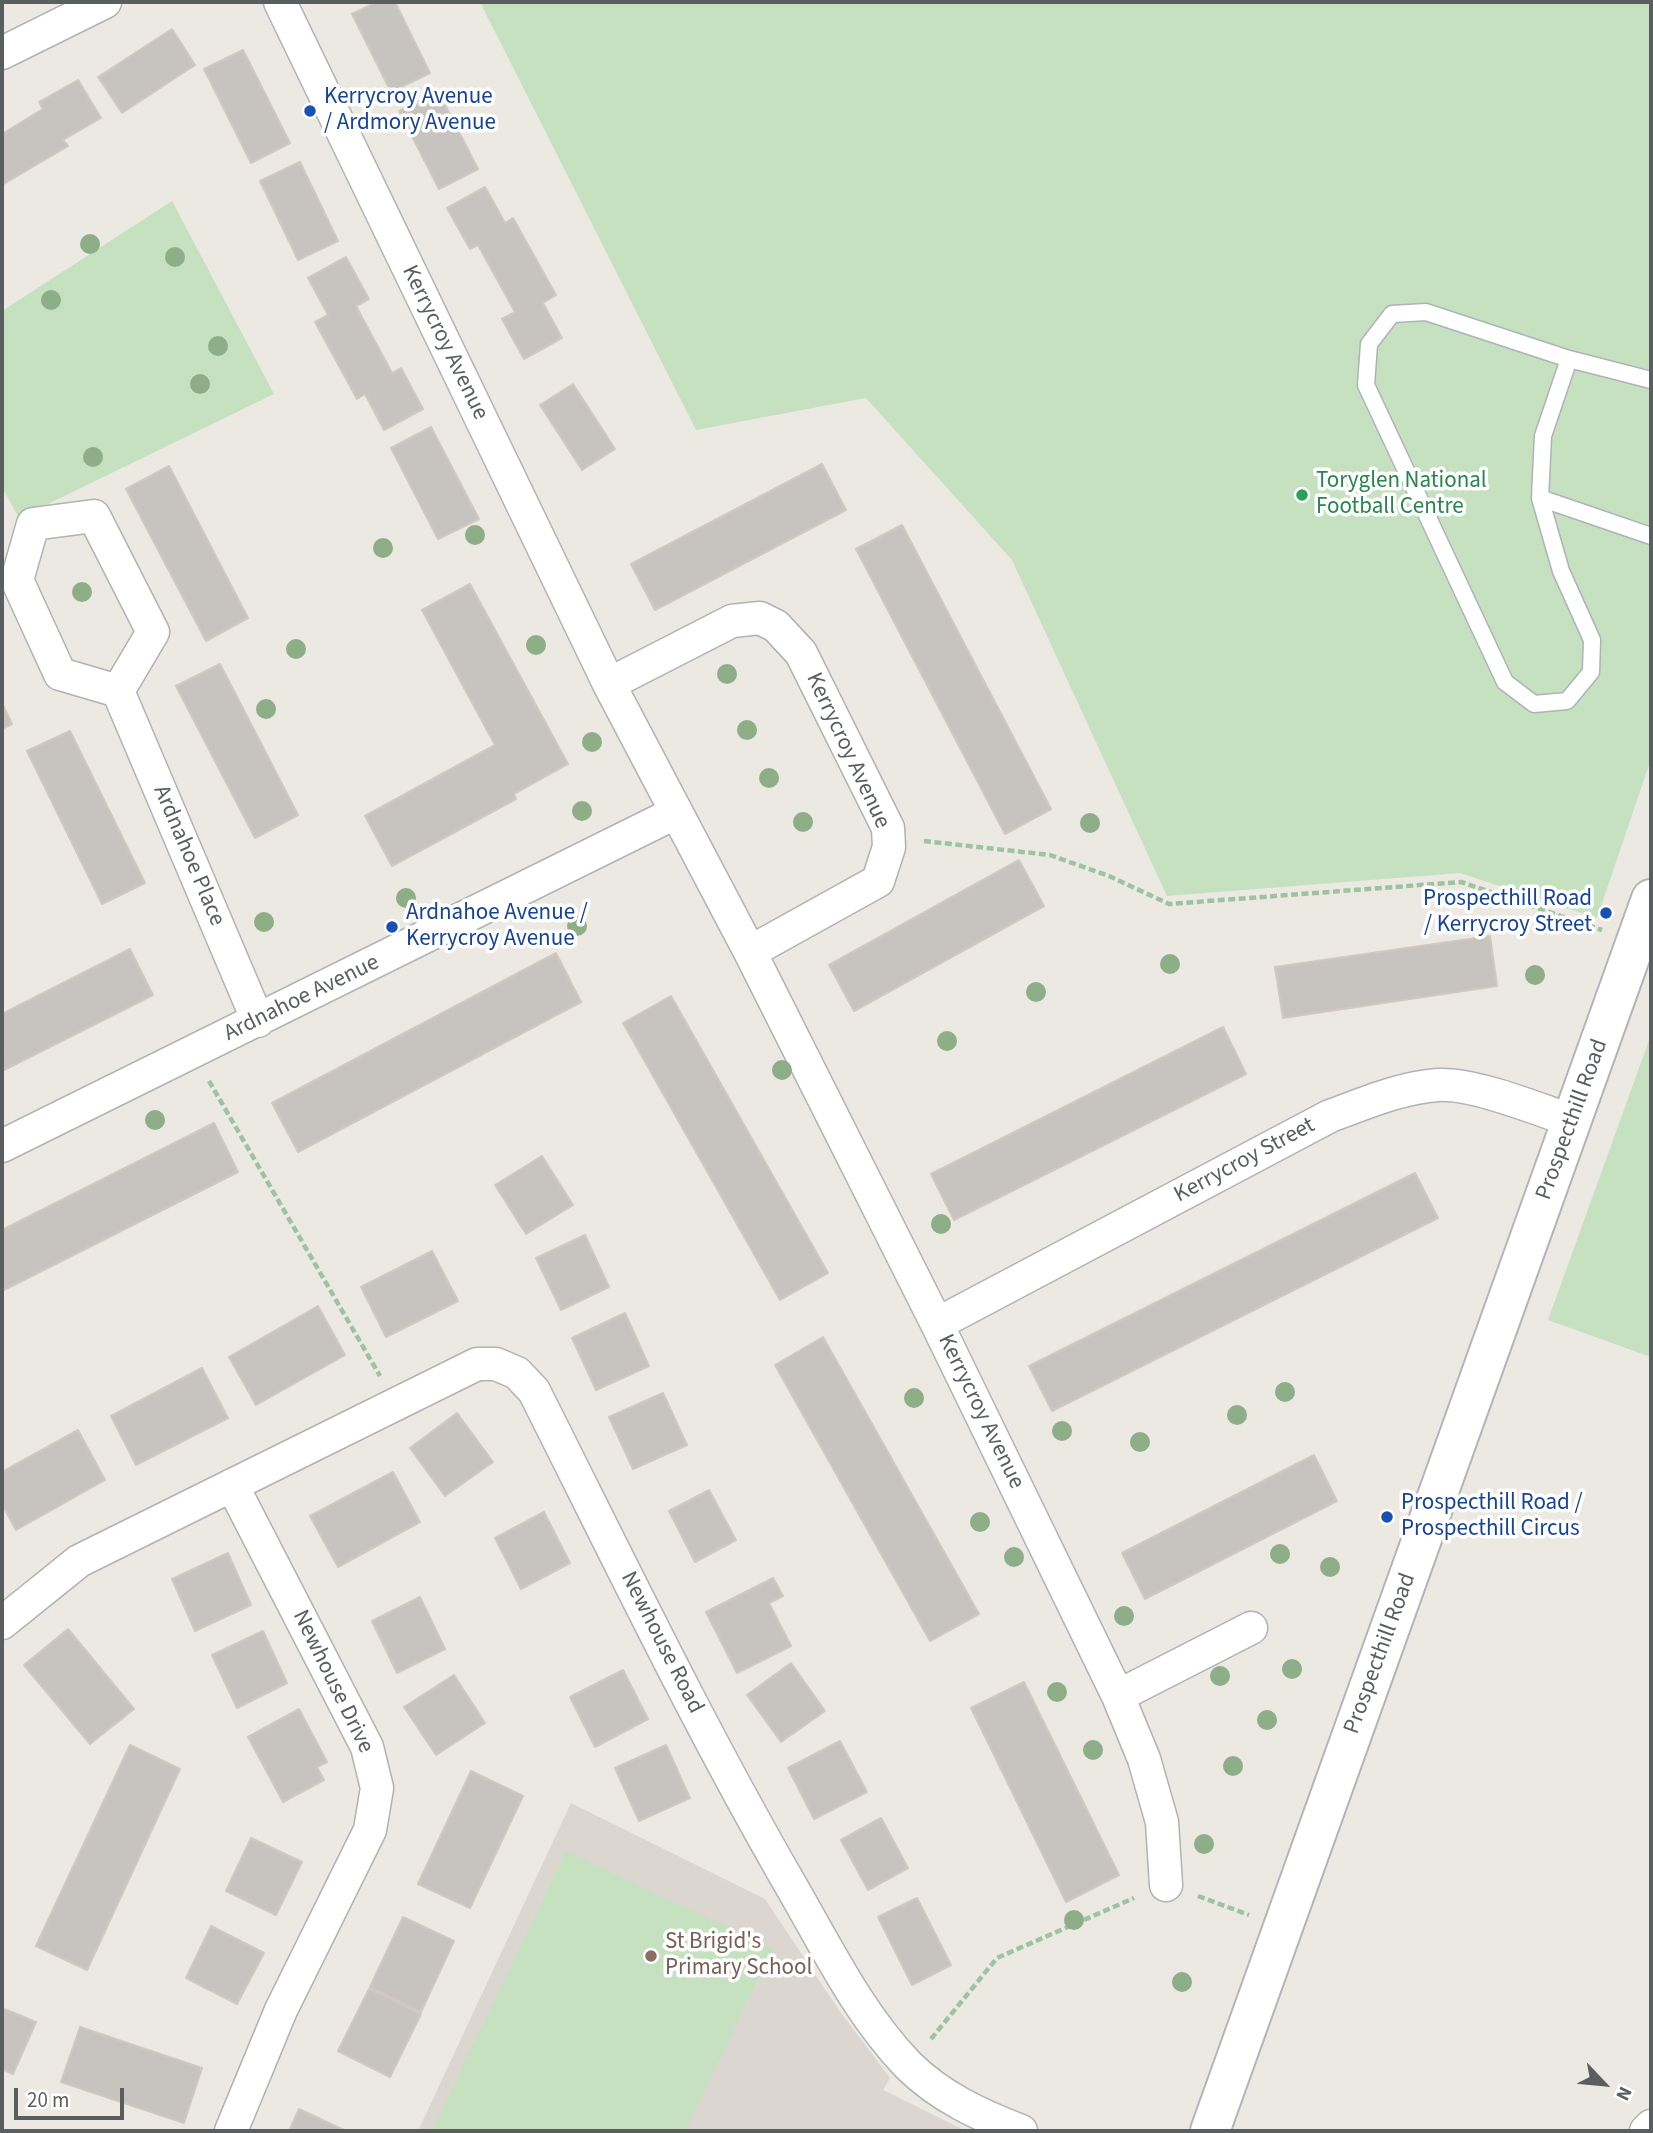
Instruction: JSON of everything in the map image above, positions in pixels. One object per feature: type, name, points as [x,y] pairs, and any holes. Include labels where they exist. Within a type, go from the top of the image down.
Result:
[{"type":"main road","name":"Prospecthill Road","points":[[1210,2131],[1651,899]]},
{"type":"street","points":[[2,53],[106,2]]},
{"type":"street","name":"Kerrycroy Avenue","points":[[280,2],[609,684],[750,953],[937,1324],[1118,1696],[1144,1759],[1162,1822],[1166,1885]]},
{"type":"street","points":[[94,516],[153,632],[118,691],[60,674],[17,580],[33,524],[94,516]]},
{"type":"street","name":"Kerrycroy Avenue","points":[[609,684],[732,621],[760,618],[776,626],[801,653],[888,828],[889,847],[878,881],[750,953]]},
{"type":"street","name":"Ardnahoe Place","points":[[118,691],[258,1021]]},
{"type":"street","name":"Ardnahoe Avenue","points":[[2,1146],[676,813]]},
{"type":"street","name":"Kerrycroy Street","points":[[937,1324],[1330,1116],[1393,1092],[1441,1085],[1486,1093],[1573,1121]]},
{"type":"street","name":"Newhouse Road","points":[[232,1485],[477,1364],[496,1364],[517,1373],[534,1391],[730,1780],[875,2026],[909,2066],[967,2109],[1021,2131]]},
{"type":"street","points":[[2,1623],[79,1561],[232,1485]]},
{"type":"street","name":"Newhouse Drive","points":[[232,1485],[368,1747],[377,1788],[370,1830],[281,2010],[232,2131]]},
{"type":"street","points":[[1118,1696],[1251,1628]]},
{"type":"street","points":[[1646,2131],[1651,2126]]},
{"type":"lane","points":[[1569,359],[1543,436],[1540,498],[1561,571],[1592,640],[1591,672],[1567,701],[1534,704],[1505,682],[1366,385],[1368,344],[1392,314],[1426,312],[1569,359],[1651,380]]},
{"type":"lane","points":[[1540,498],[1651,536]]},
{"type":"path","points":[[888,837],[1050,855],[1109,876],[1169,904],[1461,882],[1636,942]]},
{"type":"path","points":[[193,1053],[396,1403]]},
{"type":"path","points":[[909,2066],[997,1958],[1166,1885],[1282,1927]]},
{"type":"shaded area","name":"St Brigid's Primary School","points":[[571,1803],[765,1899],[841,2013],[890,2078],[883,2090],[966,2131],[418,2131]]},
{"type":"green space","name":"Toryglen National Football Centre","points":[[480,2],[1651,2],[1651,759],[1597,918],[1460,873],[1167,896],[1012,560],[866,398],[696,430]]},
{"type":"green space","points":[[172,201],[274,394],[19,518],[2,487],[2,311]]},
{"type":"green space","points":[[1651,1035],[1651,1357],[1548,1320]]},
{"type":"green space","points":[[566,1851],[772,1949],[685,2131],[432,2131]]},
{"type":"building","points":[[377,2],[395,2],[430,73],[391,92],[352,14]]},
{"type":"building","points":[[172,29],[195,65],[122,113],[98,77]]},
{"type":"building","points":[[243,50],[290,143],[251,163],[204,69]]},
{"type":"building","points":[[78,80],[101,118],[63,140],[68,146],[2,185],[2,134],[43,109],[39,102]]},
{"type":"building","points":[[438,91],[478,169],[439,189],[399,111]]},
{"type":"building","points":[[300,162],[338,241],[298,260],[260,181]]},
{"type":"building","points":[[485,187],[505,223],[513,218],[556,295],[543,303],[562,338],[524,359],[502,319],[515,312],[478,245],[470,249],[447,208]]},
{"type":"building","points":[[346,257],[369,299],[356,306],[392,373],[401,368],[423,409],[384,430],[365,394],[357,399],[315,322],[328,315],[308,278]]},
{"type":"building","points":[[573,384],[615,449],[582,470],[540,405]]},
{"type":"building","points":[[431,427],[479,519],[438,539],[391,448]]},
{"type":"building","points":[[822,464],[846,510],[655,610],[631,564]]},
{"type":"building","points":[[169,466],[248,618],[206,641],[126,489]]},
{"type":"building","points":[[902,525],[1051,809],[1005,834],[856,549]]},
{"type":"building","points":[[470,584],[568,764],[514,794],[516,799],[392,866],[365,816],[495,745],[422,610]]},
{"type":"building","points":[[220,664],[298,815],[255,838],[176,686]]},
{"type":"building","points":[[2,703],[12,724],[2,729]]},
{"type":"building","points":[[70,731],[145,883],[102,904],[27,751]]},
{"type":"building","points":[[1019,860],[1044,906],[854,1011],[829,965]]},
{"type":"building","points":[[1490,936],[1497,986],[1283,1018],[1275,967]]},
{"type":"building","points":[[130,949],[153,995],[4,1070],[2,1014]]},
{"type":"building","points":[[556,953],[581,1002],[298,1152],[272,1103]]},
{"type":"building","points":[[671,996],[828,1273],[780,1300],[623,1023]]},
{"type":"building","points":[[1223,1027],[1246,1074],[954,1220],[931,1174]]},
{"type":"building","points":[[214,1123],[238,1172],[2,1291],[2,1230]]},
{"type":"building","points":[[542,1156],[573,1205],[526,1234],[495,1185]]},
{"type":"building","points":[[1415,1173],[1438,1218],[1052,1411],[1029,1366]]},
{"type":"building","points":[[585,1235],[609,1287],[561,1310],[536,1258]]},
{"type":"building","points":[[432,1251],[458,1301],[386,1337],[361,1287]]},
{"type":"building","points":[[318,1306],[345,1355],[256,1405],[229,1357]]},
{"type":"building","points":[[625,1313],[649,1366],[596,1390],[572,1338]]},
{"type":"building","points":[[823,1337],[979,1614],[930,1641],[775,1365]]},
{"type":"building","points":[[202,1368],[228,1418],[136,1465],[111,1416]]},
{"type":"building","points":[[663,1393],[687,1445],[633,1469],[609,1417]]},
{"type":"building","points":[[457,1413],[493,1462],[445,1496],[410,1448]]},
{"type":"building","points":[[78,1430],[105,1480],[16,1530],[2,1504],[2,1472]]},
{"type":"building","points":[[1314,1455],[1337,1501],[1145,1599],[1122,1553]]},
{"type":"building","points":[[393,1472],[420,1522],[338,1567],[310,1516]]},
{"type":"building","points":[[709,1490],[736,1540],[695,1562],[669,1511]]},
{"type":"building","points":[[544,1512],[570,1563],[521,1589],[495,1538]]},
{"type":"building","points":[[228,1553],[251,1605],[195,1631],[172,1579]]},
{"type":"building","points":[[773,1578],[783,1596],[769,1603],[791,1646],[737,1673],[706,1612]]},
{"type":"building","points":[[420,1597],[445,1649],[397,1673],[372,1621]]},
{"type":"building","points":[[68,1629],[134,1709],[90,1744],[24,1665]]},
{"type":"building","points":[[263,1631],[287,1683],[237,1708],[212,1655]]},
{"type":"building","points":[[791,1663],[825,1711],[781,1742],[747,1695]]},
{"type":"building","points":[[623,1670],[648,1719],[595,1747],[570,1697]]},
{"type":"building","points":[[454,1675],[485,1723],[436,1755],[404,1707]]},
{"type":"building","points":[[1024,1682],[1119,1875],[1066,1902],[971,1708]]},
{"type":"building","points":[[299,1709],[327,1762],[317,1767],[324,1780],[283,1802],[248,1737]]},
{"type":"building","points":[[840,1741],[867,1792],[814,1819],[788,1768]]},
{"type":"building","points":[[130,1745],[180,1769],[87,1970],[36,1946]]},
{"type":"building","points":[[666,1745],[690,1798],[639,1821],[615,1768]]},
{"type":"building","points":[[471,1771],[523,1796],[470,1908],[418,1884]]},
{"type":"building","points":[[881,1818],[908,1868],[868,1890],[841,1840]]},
{"type":"building","points":[[251,1838],[302,1862],[276,1915],[226,1891]]},
{"type":"building","points":[[917,1898],[951,1965],[912,1985],[878,1917]]},
{"type":"building","points":[[403,1917],[454,1941],[421,2012],[370,1987]]},
{"type":"building","points":[[211,1926],[264,1953],[237,2004],[186,1978]]},
{"type":"building","points":[[369,1989],[421,2014],[390,2077],[338,2051]]},
{"type":"building","points":[[2,2008],[36,2022],[13,2074],[2,2069]]},
{"type":"building","points":[[80,2027],[202,2068],[184,2123],[61,2082]]},
{"type":"building","points":[[299,2109],[346,2131],[289,2131]]},
{"type":"place","name":"Kerrycroy Avenue / Ardmory Avenue","points":[[310,111]]},
{"type":"place","name":"Toryglen National Football Centre","points":[[1302,495]]},
{"type":"place","name":"Prospecthill Road / Kerrycroy Street","points":[[1606,913]]},
{"type":"place","name":"Ardnahoe Avenue / Kerrycroy Avenue","points":[[392,927]]},
{"type":"place","name":"Prospecthill Road / Prospecthill Circus","points":[[1387,1517]]},
{"type":"place","name":"St Brigid's Primary School","points":[[651,1956]]}]
